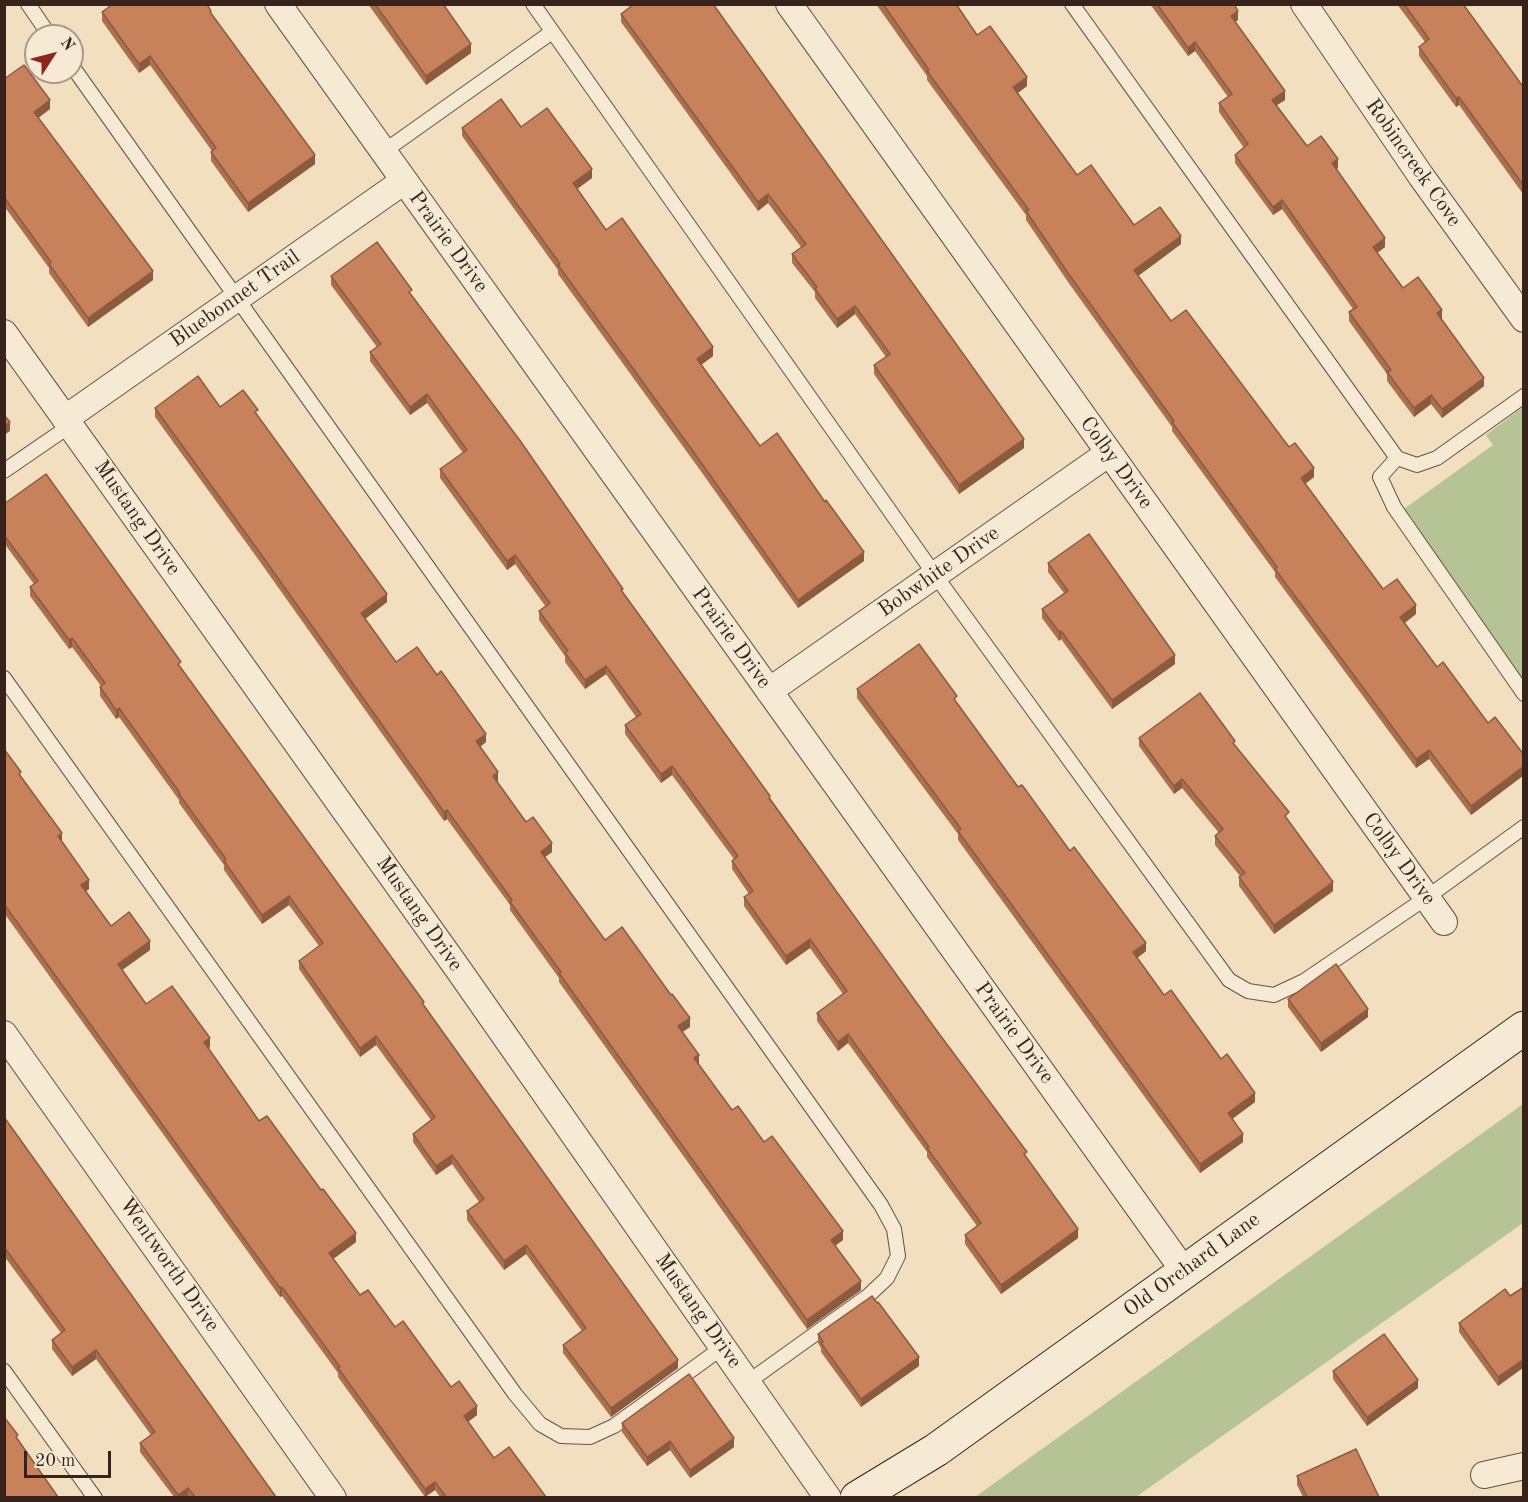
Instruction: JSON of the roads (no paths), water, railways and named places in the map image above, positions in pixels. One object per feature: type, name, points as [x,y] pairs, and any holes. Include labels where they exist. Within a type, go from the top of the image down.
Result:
[{"type":"street","name":"Prairie Drive","points":[[278,4],[1184,1271]]},
{"type":"street","name":"Colby Drive","points":[[789,4],[1444,922]]},
{"type":"street","name":"Robincreek Cove","points":[[1304,4],[1421,176],[1524,319]]},
{"type":"street","name":"Bluebonnet Trail","points":[[68,421],[238,297],[404,181]]},
{"type":"street","name":"Mustang Drive","points":[[4,333],[465,979],[828,1497]]},
{"type":"street","name":"Bobwhite Drive","points":[[769,691],[1109,453]]},
{"type":"street","name":"Old Orchard Lane","points":[[857,1497],[936,1450],[1524,1028]]},
{"type":"street","name":"Wentworth Drive","points":[[4,1034],[333,1497]]},
{"type":"street","points":[[1484,1475],[1524,1466]]},
{"type":"lane","points":[[28,4],[42,24]]},
{"type":"lane","points":[[533,4],[935,575],[1229,980],[1248,991],[1274,994],[1304,981],[1524,828]]},
{"type":"lane","points":[[1072,4],[1397,458],[1417,465],[1437,458],[1524,396]]},
{"type":"lane","points":[[384,152],[552,32]]},
{"type":"lane","points":[[84,83],[881,1205],[894,1228],[898,1256],[887,1278],[868,1296],[748,1382]]},
{"type":"lane","points":[[4,471],[68,421]]},
{"type":"lane","points":[[1397,458],[1380,477],[1394,507],[1524,694]]},
{"type":"lane","points":[[4,678],[508,1384],[540,1424],[561,1436],[590,1437],[614,1426],[723,1347]]},
{"type":"lane","points":[[4,1371],[95,1497]]}]
